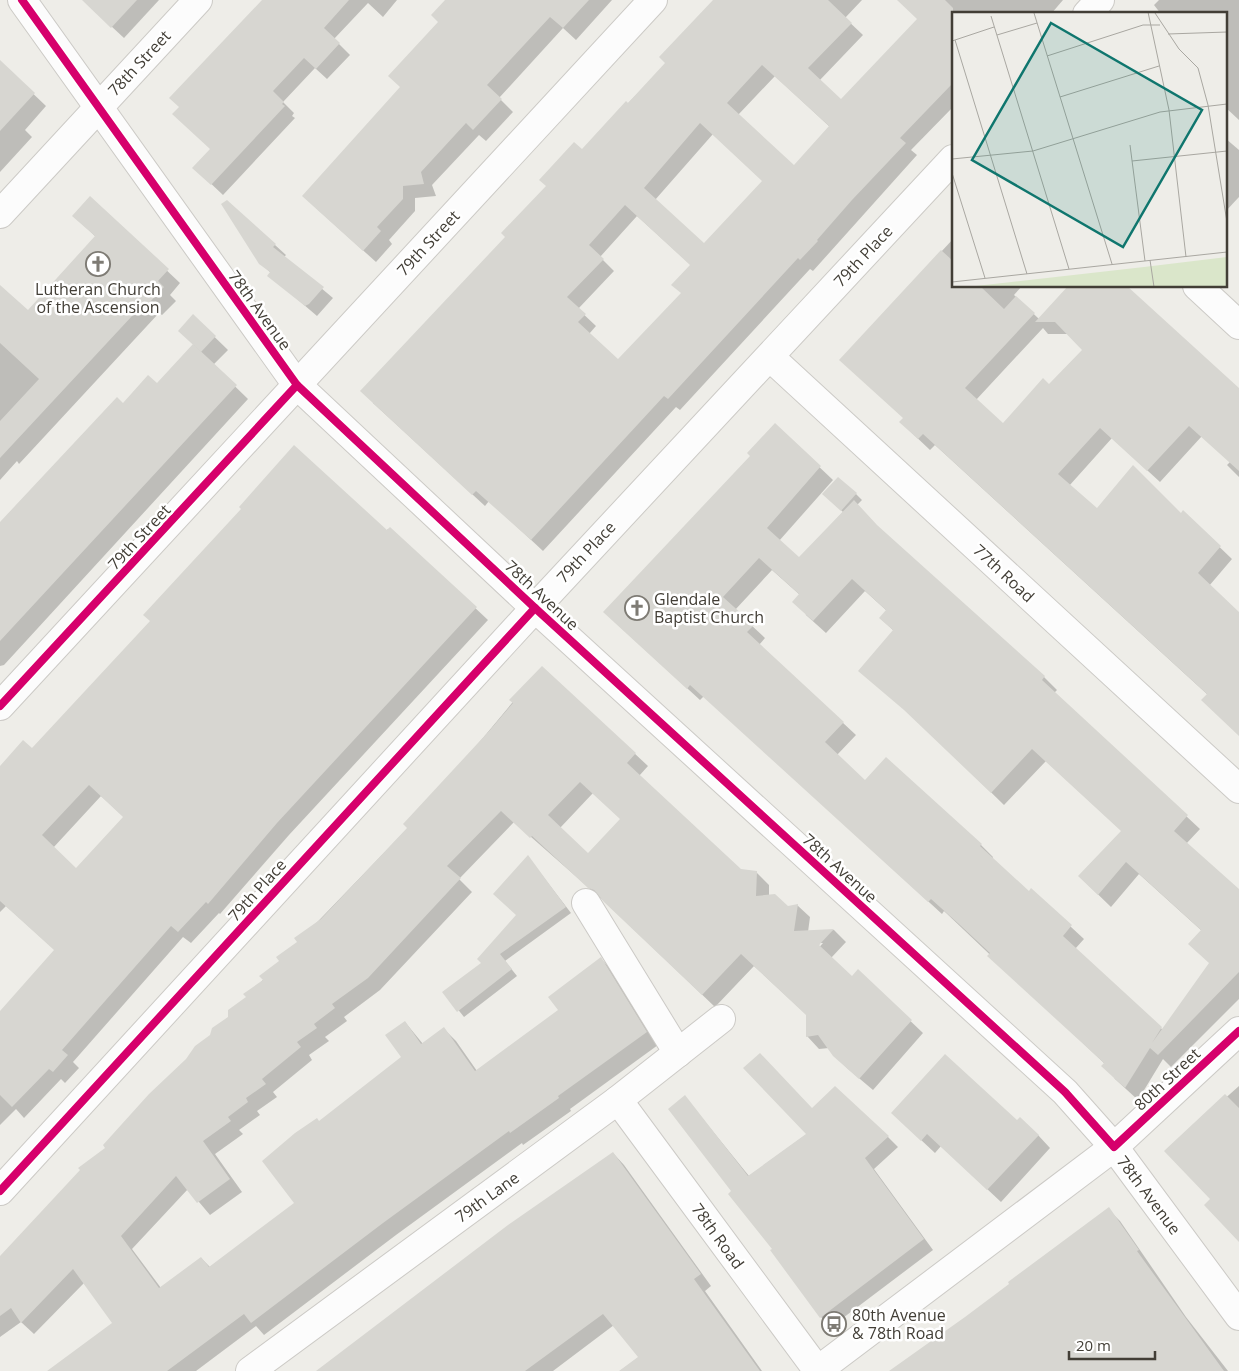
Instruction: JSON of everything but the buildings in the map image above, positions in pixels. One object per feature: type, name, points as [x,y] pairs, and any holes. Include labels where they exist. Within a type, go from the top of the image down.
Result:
[{"type":"street","name":"78th Avenue","points":[[22,0],[297,385],[535,608],[1065,1092],[1114,1147],[1239,1316]]},
{"type":"street","name":"78th Street","points":[[0,214],[198,0]]},
{"type":"street","name":"79th Street","points":[[0,706],[653,0]]},
{"type":"street","points":[[1089,12],[1100,0]]},
{"type":"street","name":"79th Place","points":[[0,1191],[535,608],[952,160]]},
{"type":"street","points":[[1199,288],[1239,325]]},
{"type":"street","name":"77th Road","points":[[770,357],[1239,789]]},
{"type":"street","points":[[586,903],[678,1053]]},
{"type":"street","name":"79th Lane","points":[[250,1371],[618,1100],[721,1019]]},
{"type":"street","name":"80th Street","points":[[817,1371],[1114,1147],[1239,1031]]},
{"type":"street","name":"78th Road","points":[[618,1100],[817,1371]]},
{"type":"cycle path","points":[[22,0],[297,385],[535,608],[1065,1092],[1114,1147],[1239,1031]]},
{"type":"cycle path","points":[[0,706],[297,385]]},
{"type":"cycle path","points":[[0,1191],[535,608]]},
{"type":"place","name":"Lutheran Church of the Ascension","points":[[98,264]]},
{"type":"place","name":"Glendale Baptist Church","points":[[637,608]]},
{"type":"place","name":"80th Avenue & 78th Road","points":[[834,1324]]}]
